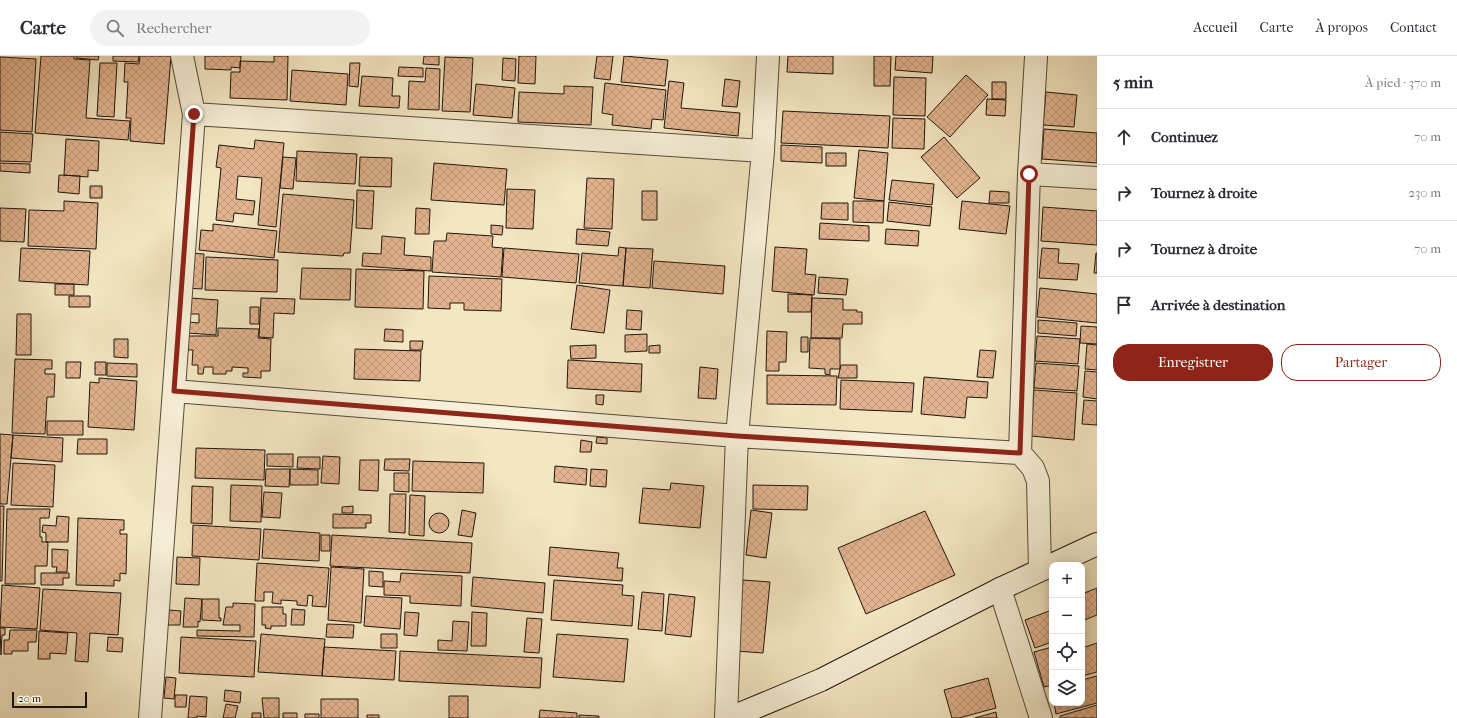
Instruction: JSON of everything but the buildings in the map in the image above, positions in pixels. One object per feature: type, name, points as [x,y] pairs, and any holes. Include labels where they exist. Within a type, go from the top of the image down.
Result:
[{"type":"street","points":[[150,718],[194,114],[182,56]]},
{"type":"street","points":[[726,718],[737,436],[763,151],[768,56]]},
{"type":"street","points":[[1036,57],[1029,174],[1020,453],[1033,468],[1038,481],[1040,570]]},
{"type":"street","points":[[194,114],[763,151]]},
{"type":"street","points":[[1029,174],[1097,178]]},
{"type":"street","points":[[174,391],[737,436],[1020,453]]},
{"type":"street","points":[[730,718],[821,680],[1040,570],[1097,544]]},
{"type":"street","points":[[1000,590],[1041,718]]},
{"type":"route","points":[[194,114],[174,391],[737,436],[1020,453],[1029,174]]}]
